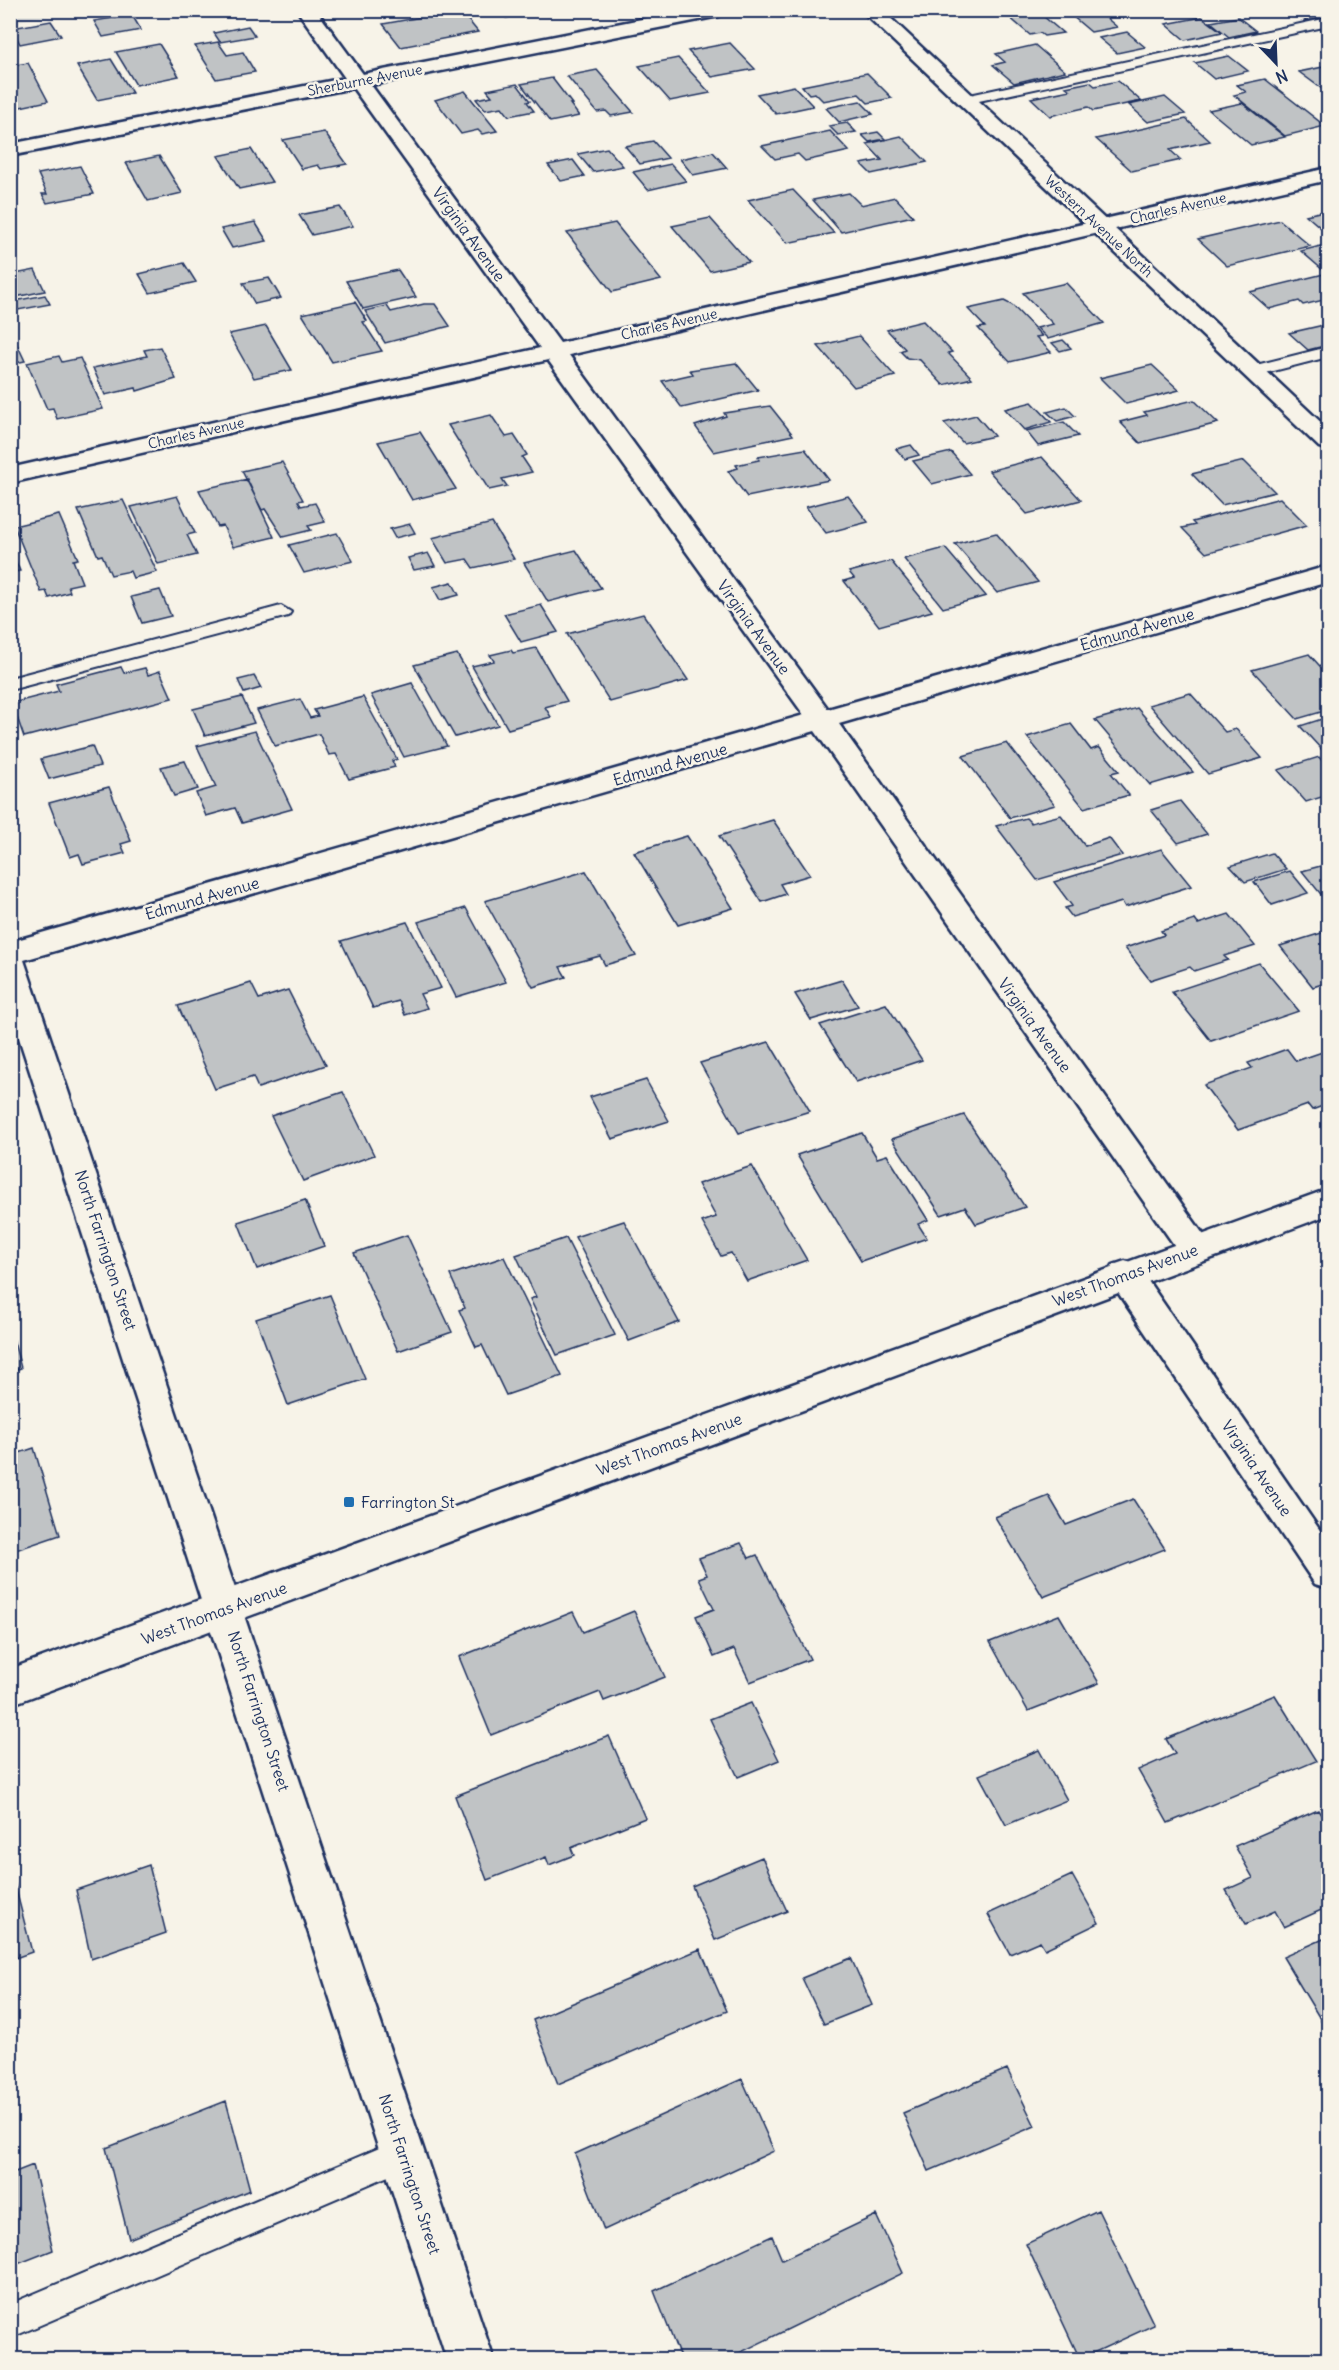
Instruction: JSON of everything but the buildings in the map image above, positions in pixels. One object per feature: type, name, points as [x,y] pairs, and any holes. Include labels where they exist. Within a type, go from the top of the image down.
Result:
[{"type":"street","name":"Virginia Avenue","points":[[306,10],[822,720],[1196,1250]]},
{"type":"street","name":"Sherburne Avenue","points":[[10,150],[719,10]]},
{"type":"street","name":"Western Avenue North","points":[[870,10],[1329,442]]},
{"type":"street","name":"Charles Avenue","points":[[10,476],[1329,174]]},
{"type":"street","name":"Edmund Avenue","points":[[10,953],[1329,574]]},
{"type":"street","name":"North Farrington Street","points":[[10,962],[226,1609],[471,2360]]},
{"type":"street","name":"West Thomas Avenue","points":[[10,1687],[1125,1275],[1329,1202]]},
{"type":"street","name":"Virginia Avenue","points":[[1125,1275],[1329,1572]]},
{"type":"lane","points":[[965,100],[1329,22]]},
{"type":"lane","points":[[1254,371],[1329,352]]},
{"type":"lane","points":[[10,684],[281,612]]},
{"type":"lane","points":[[10,2321],[403,2154]]},
{"type":"shaded area","points":[[11,10],[76,10],[76,11],[11,22]]},
{"type":"place","name":"Farrington St","points":[[349,1502]]}]
